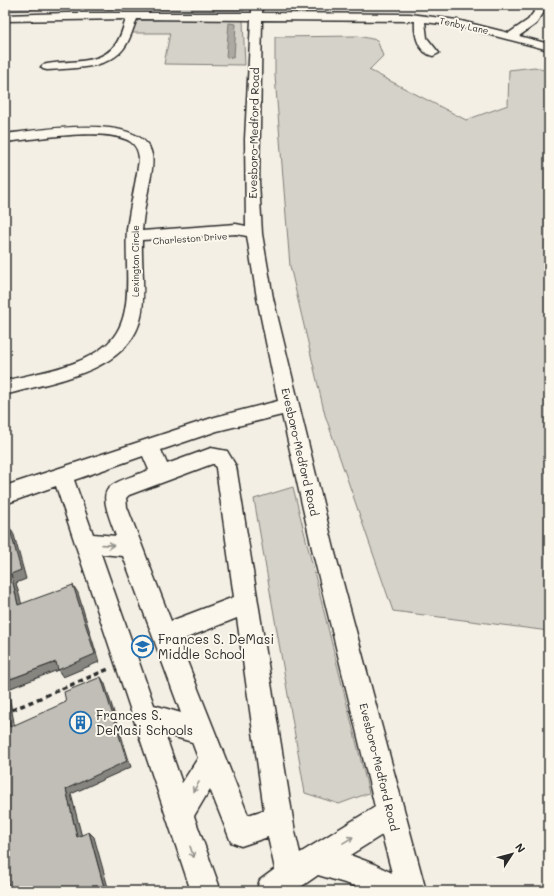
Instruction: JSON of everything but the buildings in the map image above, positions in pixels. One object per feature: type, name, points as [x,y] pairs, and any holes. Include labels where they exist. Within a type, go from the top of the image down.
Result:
[{"type":"street","name":"Evesboro-Medford Road","points":[[257,5],[250,231],[289,406],[390,814],[411,891]]},
{"type":"street","points":[[511,37],[535,18],[539,12],[537,5]]},
{"type":"street","name":"Tenby Lane","points":[[5,18],[132,11],[164,18],[420,18],[453,22],[549,47]]},
{"type":"street","points":[[47,67],[90,62],[110,56],[122,44],[132,11]]},
{"type":"street","points":[[420,18],[419,29],[421,39],[433,53]]},
{"type":"street","name":"Lexington Circle","points":[[5,138],[99,132],[121,134],[130,136],[137,141],[146,152],[136,219],[135,308],[129,330],[123,340],[113,350],[99,358],[84,365],[5,388]]},
{"type":"street","name":"Charleston Drive","points":[[135,239],[237,235],[250,231]]},
{"type":"street","points":[[5,495],[215,424],[289,406]]},
{"type":"street","points":[[149,446],[161,474]]},
{"type":"street","points":[[279,819],[241,832],[201,732],[116,507],[115,495],[122,489],[211,456],[220,457],[226,466],[279,819],[292,876]]},
{"type":"street","points":[[62,475],[206,891]]},
{"type":"street","points":[[85,543],[131,547]]},
{"type":"street","points":[[164,635],[247,602]]},
{"type":"street","points":[[145,715],[201,732]]},
{"type":"street","points":[[179,815],[213,760]]},
{"type":"street","points":[[292,876],[390,814]]},
{"type":"street","points":[[292,876],[349,869],[364,874],[394,891]]},
{"type":"path","points":[[12,710],[127,662]]},
{"type":"shaded area","points":[[5,5],[244,5],[244,10],[37,9],[5,11]]},
{"type":"shaded area","points":[[141,18],[236,19],[243,21],[245,65],[164,64],[170,33],[132,33],[136,20]]},
{"type":"shaded area","points":[[229,23],[236,24],[234,57],[232,58],[226,57]]},
{"type":"shaded area","points":[[358,36],[377,40],[383,56],[369,70],[466,120],[508,105],[509,70],[535,67],[549,72],[549,631],[393,611],[325,415],[290,266],[275,76],[275,37]]},
{"type":"shaded area","points":[[293,487],[369,793],[339,804],[305,793],[254,499]]},
{"type":"place","name":"Frances S. DeMasi Middle School","points":[[142,646]]},
{"type":"place","name":"Frances S. DeMasi Schools","points":[[80,722]]}]
